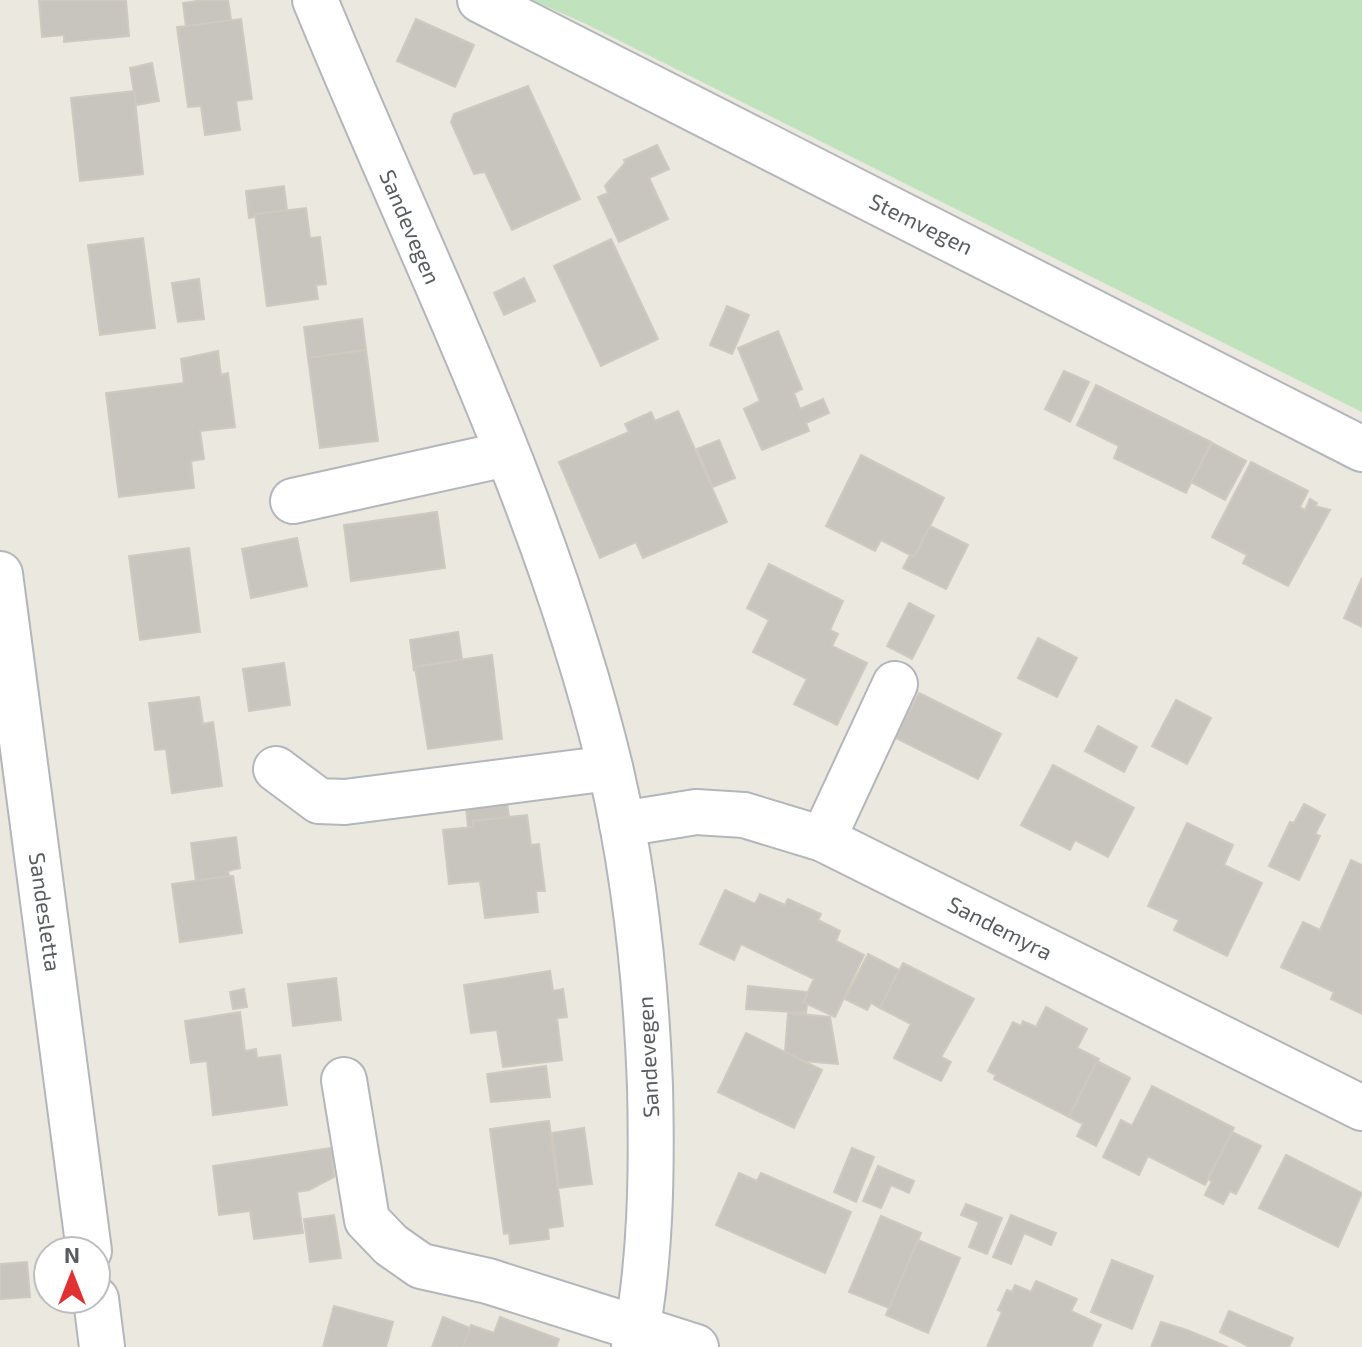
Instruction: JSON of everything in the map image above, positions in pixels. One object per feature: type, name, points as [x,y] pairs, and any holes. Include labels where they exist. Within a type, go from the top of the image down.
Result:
[{"type":"street","name":"Stemvegen","points":[[480,0],[1362,449]]},
{"type":"street","name":"Sandevegen","points":[[319,1],[506,454],[551,571],[610,768],[640,935],[649,1065],[652,1153],[636,1338]]},
{"type":"street","points":[[293,501],[506,454]]},
{"type":"street","name":"Sandesletta","points":[[0,574],[87,1235]]},
{"type":"street","points":[[823,839],[895,684]]},
{"type":"street","points":[[276,769],[319,801],[345,802],[610,768]]},
{"type":"street","name":"Sandemyra","points":[[622,824],[696,812],[744,815],[823,839],[1362,1108]]},
{"type":"street","points":[[344,1080],[367,1220],[391,1245],[421,1266],[488,1281],[636,1338],[696,1347]]},
{"type":"street","points":[[98,1315],[102,1347]]},
{"type":"green space","points":[[532,0],[1362,0],[1362,412],[586,24]]},
{"type":"building","points":[[39,0],[126,0],[129,36],[64,42],[64,35],[42,37]]},
{"type":"building","points":[[228,0],[231,20],[186,27],[183,3]]},
{"type":"building","points":[[241,19],[252,99],[236,101],[240,130],[205,135],[201,106],[188,107],[177,27]]},
{"type":"building","points":[[416,19],[474,45],[455,87],[397,61]]},
{"type":"building","points":[[152,63],[159,101],[136,105],[130,68]]},
{"type":"building","points":[[528,86],[580,199],[512,230],[485,172],[474,174],[451,122],[454,114]]},
{"type":"building","points":[[134,91],[143,174],[80,181],[71,98]]},
{"type":"building","points":[[657,145],[669,169],[649,178],[668,219],[619,242],[598,197],[608,193],[605,186],[625,163],[624,160]]},
{"type":"building","points":[[284,186],[287,210],[249,218],[246,191]]},
{"type":"building","points":[[306,208],[310,238],[320,237],[326,284],[316,285],[318,299],[267,306],[255,214]]},
{"type":"building","points":[[143,238],[155,328],[100,335],[88,245]]},
{"type":"building","points":[[611,239],[658,339],[601,366],[554,266]]},
{"type":"building","points":[[524,278],[535,301],[504,315],[494,293]]},
{"type":"building","points":[[199,279],[204,319],[178,322],[172,283]]},
{"type":"building","points":[[727,306],[749,315],[732,354],[710,345]]},
{"type":"building","points":[[362,319],[366,350],[308,358],[304,327]]},
{"type":"building","points":[[778,331],[802,389],[794,393],[800,409],[823,399],[829,413],[806,423],[809,431],[762,450],[744,409],[760,401],[738,348]]},
{"type":"building","points":[[366,350],[378,441],[320,448],[308,358]]},
{"type":"building","points":[[218,351],[221,375],[228,373],[235,427],[200,431],[204,459],[191,461],[194,488],[119,497],[106,393],[184,383],[181,359]]},
{"type":"building","points":[[1064,371],[1089,382],[1070,422],[1045,409]]},
{"type":"building","points":[[1096,385],[1211,442],[1186,493],[1114,458],[1119,446],[1077,425]]},
{"type":"building","points":[[678,411],[727,522],[643,558],[636,542],[600,558],[559,462],[629,432],[625,424],[651,412],[655,421]]},
{"type":"building","points":[[719,440],[735,478],[713,487],[697,449]]},
{"type":"building","points":[[1212,443],[1246,461],[1225,500],[1191,482]]},
{"type":"building","points":[[861,455],[944,498],[914,557],[881,540],[875,551],[826,526]]},
{"type":"building","points":[[1251,462],[1308,491],[1300,507],[1305,510],[1310,499],[1317,503],[1315,506],[1330,510],[1288,586],[1243,563],[1247,555],[1212,537]]},
{"type":"building","points":[[437,512],[445,568],[351,581],[344,525]]},
{"type":"building","points":[[930,526],[968,545],[946,589],[903,568],[910,555],[914,557]]},
{"type":"building","points":[[297,538],[307,586],[251,598],[242,549]]},
{"type":"building","points":[[189,548],[200,632],[140,640],[129,556]]},
{"type":"building","points":[[769,564],[843,601],[830,630],[838,634],[832,646],[867,663],[837,725],[794,704],[807,679],[753,652],[769,620],[747,608]]},
{"type":"building","points":[[1362,578],[1362,627],[1344,618]]},
{"type":"building","points":[[909,603],[934,616],[912,659],[887,646]]},
{"type":"building","points":[[458,632],[462,659],[415,667],[414,671],[410,640]]},
{"type":"building","points":[[1038,638],[1077,658],[1057,697],[1018,678]]},
{"type":"building","points":[[492,655],[502,739],[428,749],[415,667]]},
{"type":"building","points":[[284,663],[290,705],[249,711],[243,669]]},
{"type":"building","points":[[919,693],[1001,734],[978,779],[896,738]]},
{"type":"building","points":[[199,697],[203,724],[213,722],[222,786],[172,793],[166,749],[155,750],[149,703]]},
{"type":"building","points":[[1176,700],[1211,718],[1187,764],[1152,746]]},
{"type":"building","points":[[1098,726],[1137,747],[1124,772],[1085,751]]},
{"type":"building","points":[[1053,765],[1134,808],[1108,857],[1075,840],[1070,850],[1021,825]]},
{"type":"building","points":[[506,794],[509,817],[473,821],[473,827],[468,827],[465,799]]},
{"type":"building","points":[[1304,804],[1325,815],[1315,834],[1320,836],[1299,880],[1269,866],[1290,822],[1294,823]]},
{"type":"building","points":[[527,815],[531,845],[539,844],[545,891],[536,891],[538,912],[485,918],[480,881],[449,884],[443,830],[473,827],[473,821]]},
{"type":"building","points":[[1187,823],[1233,845],[1224,865],[1262,883],[1227,956],[1174,930],[1179,920],[1148,906]]},
{"type":"building","points":[[236,837],[240,868],[228,871],[229,876],[196,881],[191,843]]},
{"type":"building","points":[[1351,860],[1362,865],[1362,1014],[1331,999],[1334,992],[1281,967],[1303,922],[1320,930]]},
{"type":"building","points":[[233,876],[242,933],[180,942],[172,884]]},
{"type":"building","points":[[725,890],[755,904],[760,894],[785,905],[788,899],[821,914],[818,920],[840,931],[836,941],[864,955],[835,1017],[803,1002],[814,979],[741,944],[734,960],[700,944]]},
{"type":"building","points":[[868,954],[899,970],[880,1008],[871,1003],[867,1010],[845,999]]},
{"type":"building","points":[[903,963],[974,999],[941,1057],[951,1062],[941,1081],[894,1058],[911,1024],[880,1008]]},
{"type":"building","points":[[550,971],[553,991],[563,989],[567,1017],[557,1018],[562,1060],[503,1067],[497,1030],[471,1033],[464,985]]},
{"type":"building","points":[[336,978],[341,1020],[293,1026],[288,984]]},
{"type":"building","points":[[748,986],[808,992],[803,1002],[807,1004],[806,1013],[746,1009]]},
{"type":"building","points":[[244,989],[247,1007],[233,1009],[230,992]]},
{"type":"building","points":[[1046,1007],[1087,1029],[1077,1048],[1099,1059],[1069,1117],[994,1079],[996,1075],[988,1071],[1013,1022],[1021,1026],[1023,1021],[1036,1027]]},
{"type":"building","points":[[240,1012],[245,1051],[256,1049],[257,1058],[280,1055],[287,1105],[213,1115],[207,1061],[191,1063],[185,1021]]},
{"type":"building","points":[[788,1013],[830,1017],[838,1064],[802,1061],[785,1052]]},
{"type":"building","points":[[746,1033],[822,1070],[794,1128],[718,1092]]},
{"type":"building","points":[[1097,1061],[1130,1078],[1096,1146],[1077,1136],[1083,1124],[1069,1117]]},
{"type":"building","points":[[546,1066],[550,1097],[491,1102],[487,1074]]},
{"type":"building","points":[[1152,1086],[1234,1128],[1205,1185],[1148,1156],[1139,1175],[1103,1157],[1121,1120],[1132,1126]]},
{"type":"building","points":[[549,1121],[563,1226],[548,1228],[549,1239],[510,1244],[509,1233],[504,1234],[490,1129]]},
{"type":"building","points":[[584,1128],[592,1184],[559,1188],[552,1133]]},
{"type":"building","points":[[1232,1132],[1261,1146],[1236,1194],[1230,1191],[1223,1204],[1205,1195],[1212,1181],[1208,1179]]},
{"type":"building","points":[[331,1148],[334,1177],[309,1190],[297,1192],[303,1233],[254,1239],[250,1211],[219,1215],[213,1166]]},
{"type":"building","points":[[852,1148],[874,1157],[856,1202],[834,1192]]},
{"type":"building","points":[[1286,1155],[1362,1193],[1338,1247],[1259,1208]]},
{"type":"building","points":[[878,1166],[914,1181],[909,1193],[891,1185],[881,1208],[863,1201]]},
{"type":"building","points":[[739,1173],[757,1181],[761,1173],[851,1212],[825,1273],[716,1225]]},
{"type":"building","points":[[966,1204],[1002,1218],[987,1254],[969,1247],[979,1222],[961,1215]]},
{"type":"building","points":[[334,1215],[341,1258],[310,1262],[304,1219]]},
{"type":"building","points":[[1011,1215],[1056,1233],[1051,1245],[1024,1233],[1011,1264],[993,1257]]},
{"type":"building","points":[[881,1216],[921,1233],[889,1308],[849,1292]]},
{"type":"building","points":[[918,1240],[960,1258],[928,1333],[886,1315]]},
{"type":"building","points":[[1112,1260],[1153,1276],[1132,1329],[1091,1312]]},
{"type":"building","points":[[27,1262],[30,1297],[0,1299],[0,1264]]},
{"type":"building","points":[[1036,1281],[1077,1299],[1071,1311],[1101,1325],[1091,1347],[987,1347],[1002,1312],[998,1310],[1007,1290],[1012,1292],[1015,1285],[1031,1292]]},
{"type":"building","points":[[334,1306],[393,1322],[386,1347],[323,1347]]},
{"type":"building","points":[[1229,1311],[1293,1338],[1289,1347],[1250,1347],[1220,1332]]},
{"type":"building","points":[[443,1317],[470,1328],[463,1347],[432,1347]]},
{"type":"building","points":[[500,1317],[559,1339],[556,1347],[463,1347],[471,1325],[494,1333]]},
{"type":"building","points":[[1161,1322],[1187,1330],[1228,1347],[1151,1347]]}]
